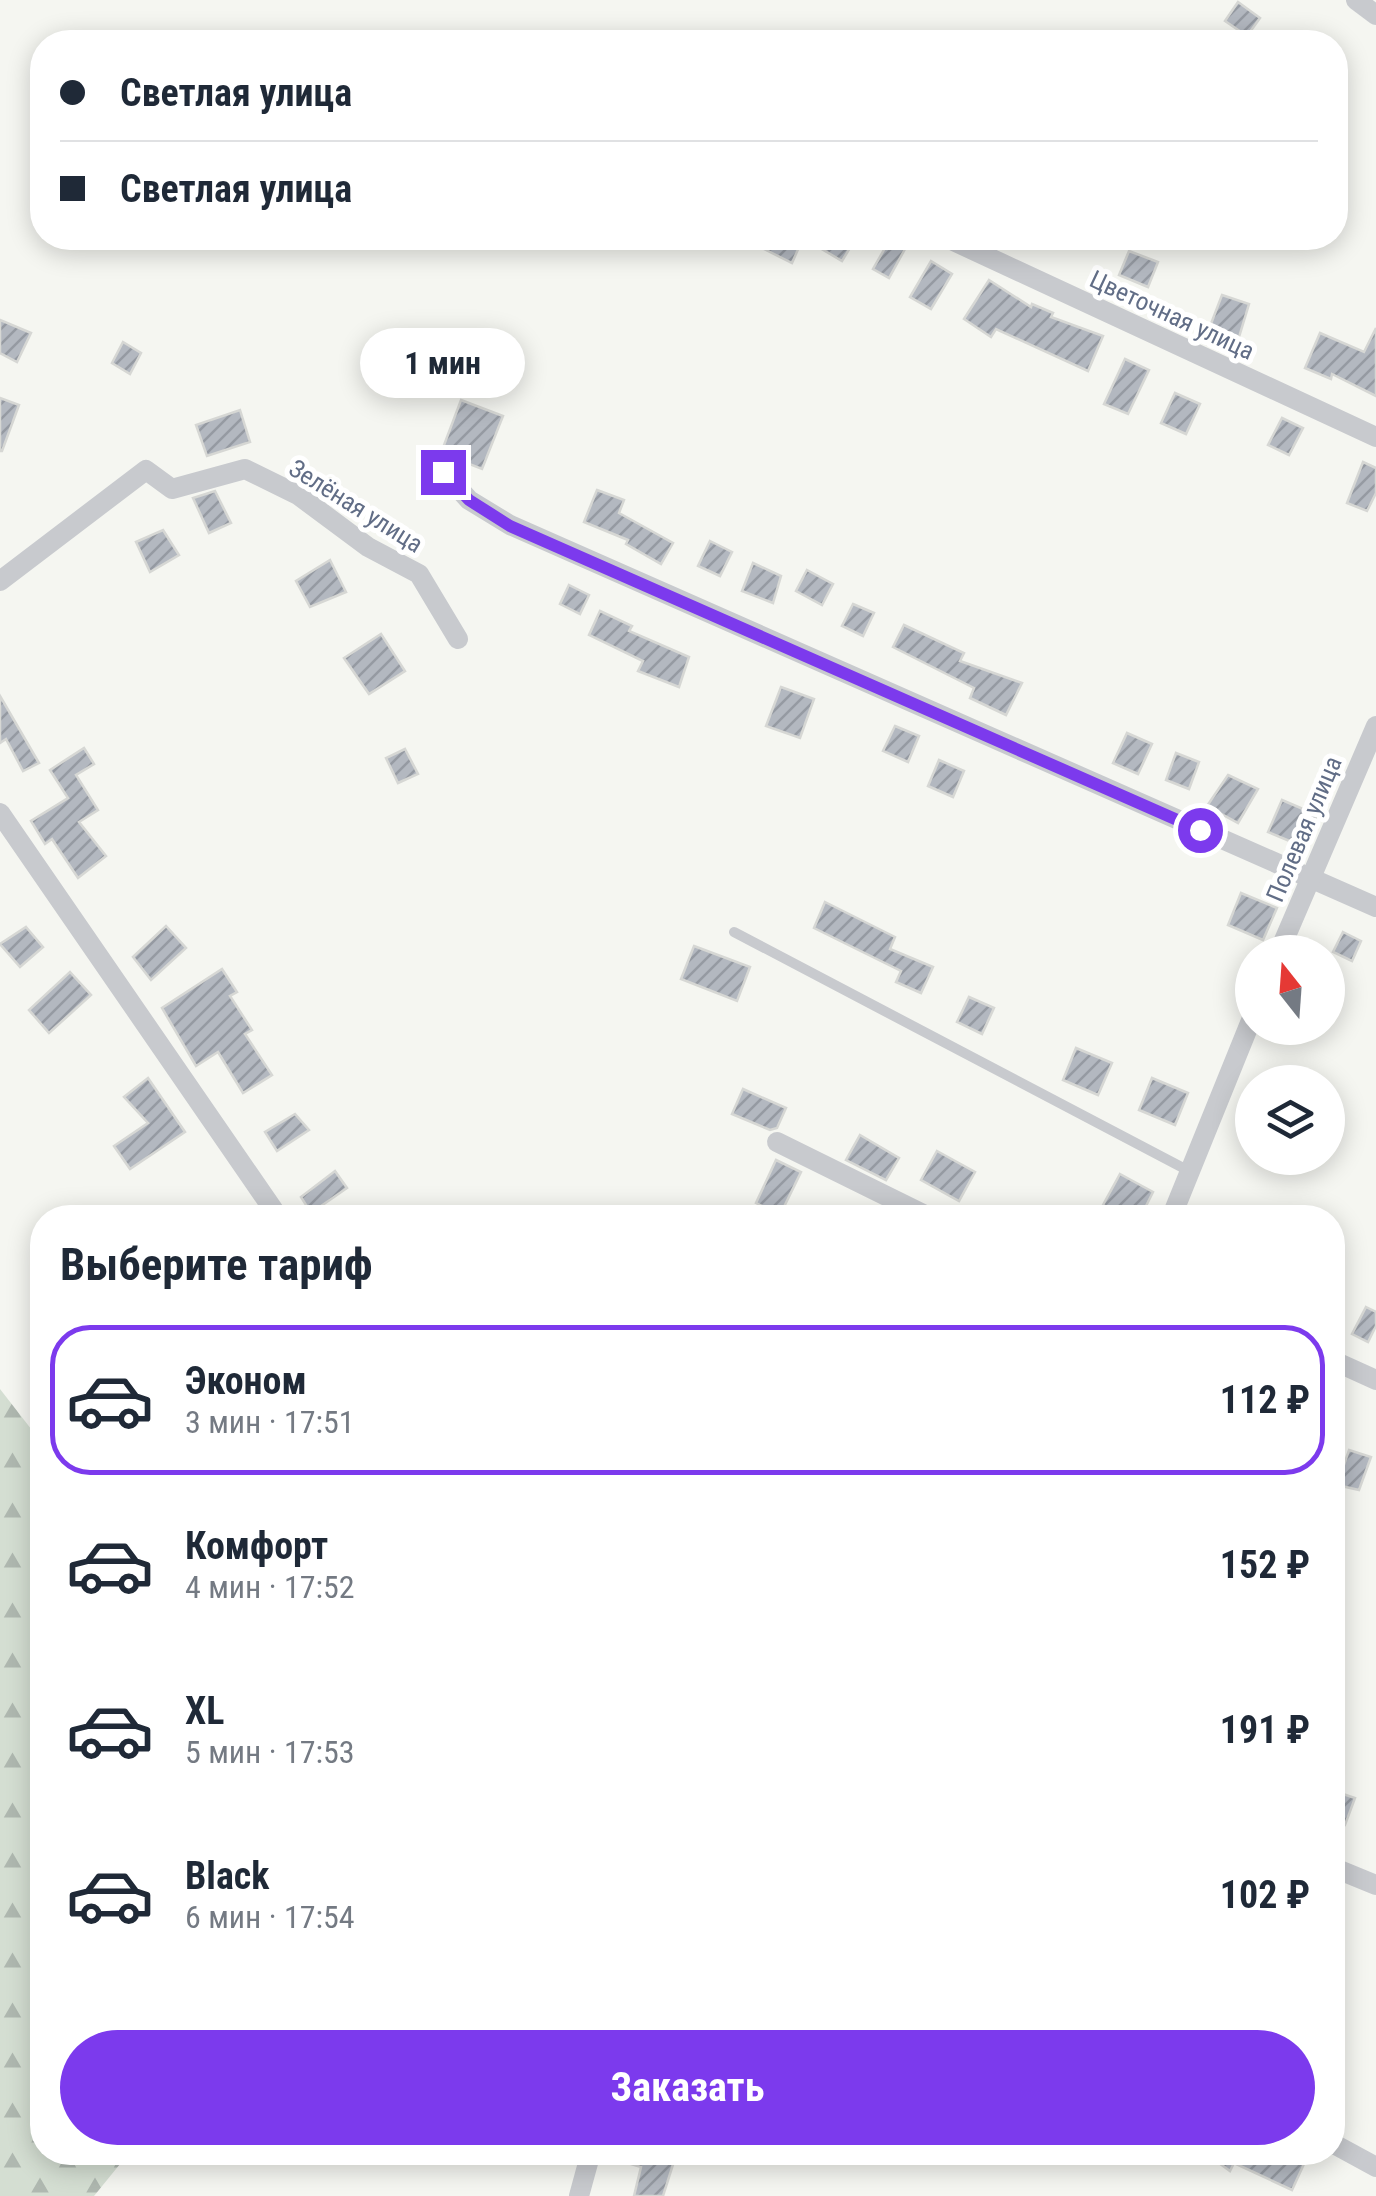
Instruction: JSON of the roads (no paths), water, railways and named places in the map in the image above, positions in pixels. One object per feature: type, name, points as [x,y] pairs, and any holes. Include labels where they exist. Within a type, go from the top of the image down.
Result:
[{"type":"street","points":[[1356,0],[1376,14]]},
{"type":"street","name":"Цветочная улица","points":[[973,250],[1376,437]]},
{"type":"street","name":"Зелёная улица","points":[[0,581],[146,470],[172,490],[245,469],[298,496],[368,547],[419,574],[458,640]]},
{"type":"street","points":[[443,472],[469,500],[510,526],[1376,907]]},
{"type":"street","name":"Полевая улица","points":[[1286,935],[1376,726]]},
{"type":"street","points":[[0,813],[271,1205]]},
{"type":"street","points":[[1176,1205],[1241,1045]]},
{"type":"street","points":[[777,1142],[904,1205]]},
{"type":"street","points":[[1345,1366],[1376,1380]]},
{"type":"street","points":[[1345,1872],[1376,1885]]},
{"type":"street","points":[[1345,2151],[1376,2167]]},
{"type":"street","points":[[579,2196],[587,2165]]},
{"type":"lane","points":[[734,932],[1190,1172]]}]
